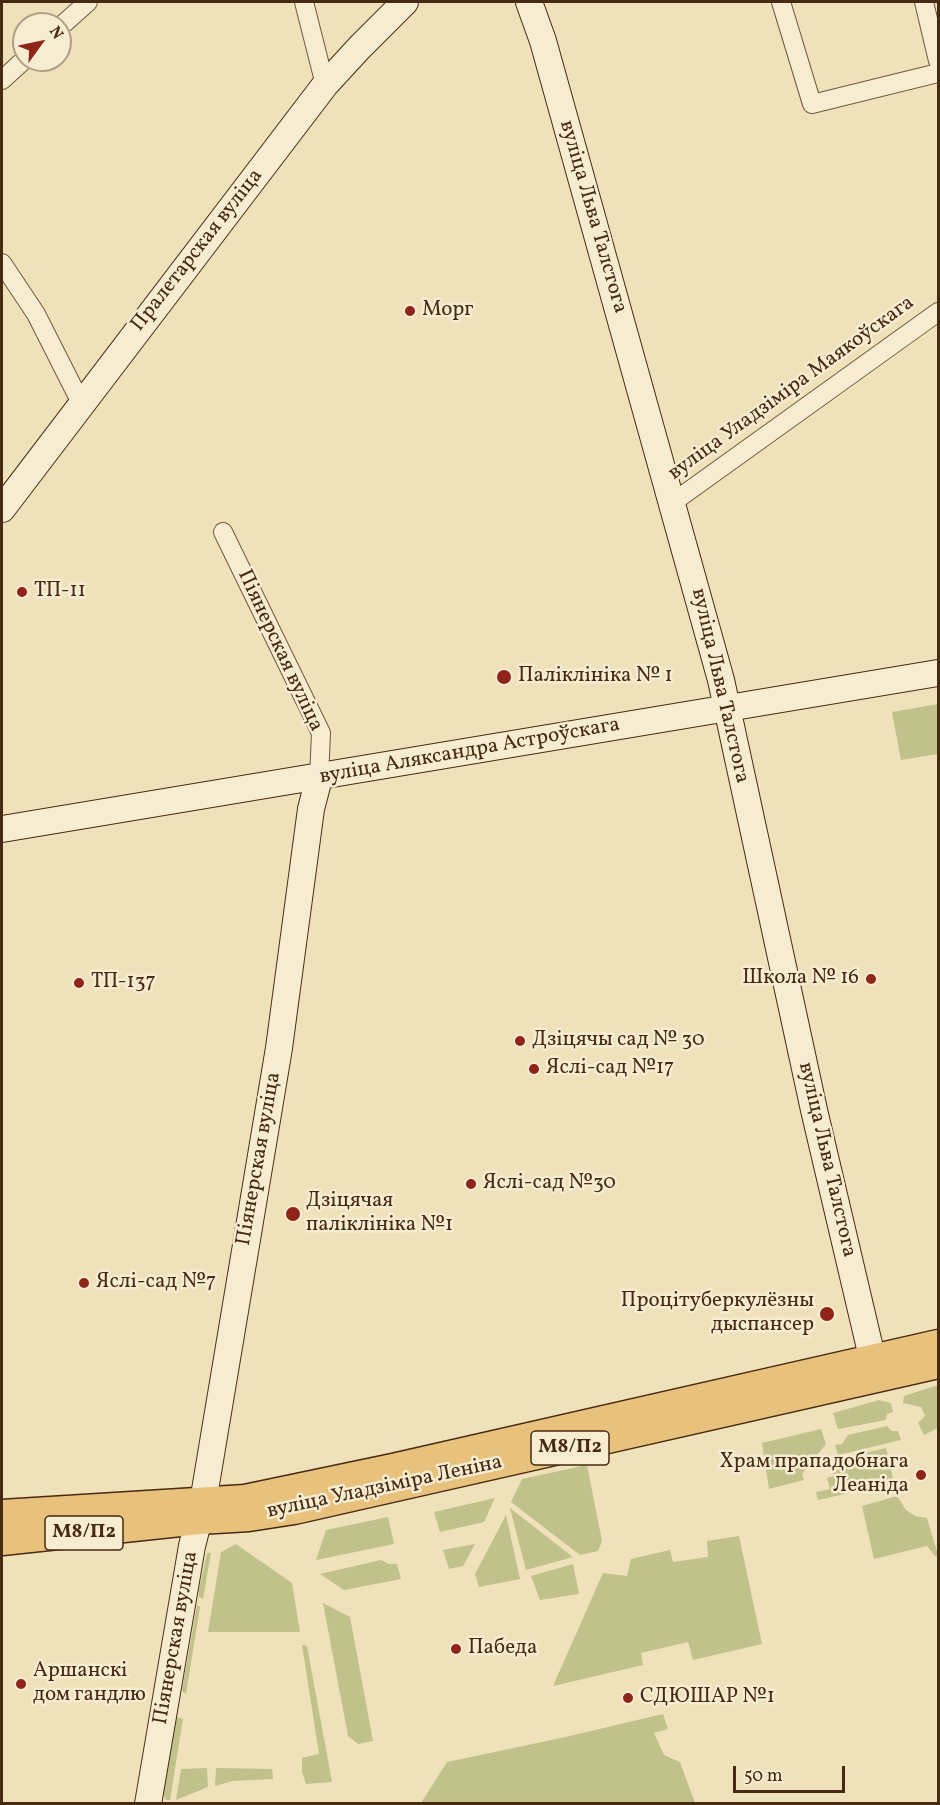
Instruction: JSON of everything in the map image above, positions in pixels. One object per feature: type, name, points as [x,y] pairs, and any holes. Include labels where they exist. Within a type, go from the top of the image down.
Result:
[{"type":"main road","name":"вуліца Уладзіміра Леніна","points":[[2,1514],[201,1511],[249,1517],[294,1510],[874,1369],[939,1344]]},
{"type":"main road","name":"вуліца Уладзіміра Леніна","points":[[874,1369],[939,1364]]},
{"type":"main road","name":"вуліца Уладзіміра Леніна","points":[[2,1541],[201,1511]]},
{"type":"street","points":[[72,16],[88,2]]},
{"type":"street","points":[[304,2],[326,85]]},
{"type":"street","name":"Пралетарская вуліца","points":[[2,509],[326,85],[360,46],[405,2]]},
{"type":"street","name":"вуліца Льва Талстога","points":[[530,2],[543,41],[721,680],[814,1110],[874,1369]]},
{"type":"street","points":[[781,2],[812,104],[939,73]]},
{"type":"street","points":[[924,2],[939,62]]},
{"type":"street","points":[[2,263],[36,314],[81,403]]},
{"type":"street","name":"вуліца Уладзіміра Маякоўскага","points":[[672,503],[939,312]]},
{"type":"street","name":"Піянерская вуліца","points":[[148,1803],[189,1566],[201,1511],[279,1048],[310,810],[319,778],[321,733],[223,532]]},
{"type":"street","name":"вуліца Аляксандра Астроўскага","points":[[2,829],[939,673]]},
{"type":"green space","points":[[938,704],[938,754],[901,760],[892,712]]},
{"type":"green space","points":[[938,1385],[938,1428],[924,1435],[918,1423],[925,1416],[921,1407],[903,1403],[904,1396]]},
{"type":"green space","points":[[879,1400],[891,1403],[893,1412],[887,1414],[886,1420],[838,1429],[833,1413]]},
{"type":"green space","points":[[887,1426],[892,1431],[898,1431],[901,1440],[838,1455],[835,1445],[842,1444],[848,1435]]},
{"type":"green space","points":[[821,1429],[826,1444],[802,1474],[804,1480],[769,1489],[762,1443]]},
{"type":"green space","points":[[886,1448],[894,1483],[818,1500],[816,1492],[830,1489],[827,1478],[834,1476],[832,1467],[840,1465],[839,1459]]},
{"type":"green space","points":[[587,1465],[602,1541],[598,1551],[580,1555],[511,1502],[522,1479]]},
{"type":"green space","points":[[897,1496],[906,1510],[915,1516],[927,1518],[938,1555],[935,1556],[927,1546],[874,1559],[862,1506]]},
{"type":"green space","points":[[495,1498],[484,1522],[440,1532],[434,1512]]},
{"type":"green space","points":[[510,1508],[573,1557],[526,1570]]},
{"type":"green space","points":[[506,1515],[520,1579],[479,1587],[475,1574]]},
{"type":"green space","points":[[388,1517],[394,1544],[316,1560],[326,1530]]},
{"type":"green space","points":[[739,1536],[762,1644],[693,1660],[688,1642],[641,1653],[643,1665],[553,1686],[603,1573],[627,1576],[631,1559],[670,1550],[673,1562],[708,1557],[707,1541]]},
{"type":"green space","points":[[236,1544],[292,1583],[300,1632],[208,1632],[221,1552]]},
{"type":"green space","points":[[475,1544],[463,1566],[449,1569],[443,1550]]},
{"type":"green space","points":[[207,1553],[211,1553],[203,1599],[199,1597],[199,1590]]},
{"type":"green space","points":[[381,1560],[389,1564],[397,1564],[401,1579],[344,1590],[320,1574]]},
{"type":"green space","points":[[573,1564],[579,1594],[540,1600],[531,1576]]},
{"type":"green space","points":[[323,1603],[350,1617],[373,1741],[358,1744],[348,1736]]},
{"type":"green space","points":[[197,1605],[200,1607],[186,1694],[182,1691]]},
{"type":"green space","points":[[302,1645],[307,1646],[332,1782],[306,1784],[302,1772],[302,1758],[319,1754]]},
{"type":"green space","points":[[663,1714],[668,1729],[654,1733],[664,1755],[680,1762],[695,1803],[421,1803],[447,1762]]},
{"type":"green space","points":[[177,1717],[183,1719],[170,1800],[166,1800],[161,1790]]},
{"type":"green space","points":[[207,1768],[208,1787],[176,1800],[181,1769]]},
{"type":"green space","points":[[216,1768],[272,1769],[273,1779],[233,1781],[215,1786]]},
{"type":"place","name":"Морг","points":[[410,311]]},
{"type":"place","name":"ТП-11","points":[[22,592]]},
{"type":"place","name":"Паліклініка № 1","points":[[504,677]]},
{"type":"place","name":"Школа № 16","points":[[871,979]]},
{"type":"place","name":"ТП-137","points":[[79,983]]},
{"type":"place","name":"Дзіцячы сад № 30","points":[[520,1041]]},
{"type":"place","name":"Яслі-сад №17","points":[[534,1069]]},
{"type":"place","name":"Яслі-сад №30","points":[[471,1184]]},
{"type":"place","name":"Дзіцячая паліклініка №1","points":[[293,1214]]},
{"type":"place","name":"Яслі-сад №7","points":[[84,1283]]},
{"type":"place","name":"Процітуберкулёзны дыспансер","points":[[827,1314]]},
{"type":"place","name":"Храм прападобнага Леаніда","points":[[921,1475]]},
{"type":"place","name":"Пабеда","points":[[456,1649]]},
{"type":"place","name":"Аршанскі дом гандлю","points":[[21,1684]]},
{"type":"place","name":"СДЮШАР №1","points":[[628,1698]]}]
